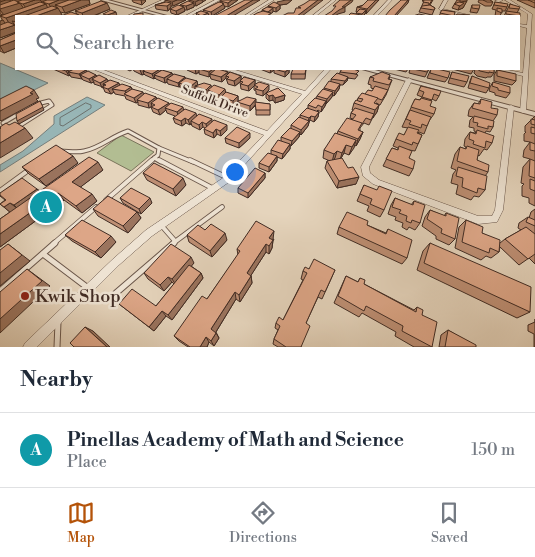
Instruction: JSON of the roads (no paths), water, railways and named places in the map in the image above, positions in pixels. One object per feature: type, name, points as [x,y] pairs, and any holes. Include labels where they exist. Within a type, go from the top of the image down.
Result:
[{"type":"street","points":[[131,15],[165,0]]},
{"type":"street","points":[[189,15],[218,0]]},
{"type":"street","points":[[248,15],[272,0]]},
{"type":"street","points":[[315,15],[334,0]]},
{"type":"street","points":[[376,15],[390,0]]},
{"type":"street","points":[[446,0],[442,10],[466,15]]},
{"type":"street","points":[[501,0],[496,2],[503,5],[515,4]]},
{"type":"street","points":[[507,0],[530,12],[524,110]]},
{"type":"street","points":[[103,2],[162,15]]},
{"type":"street","points":[[520,25],[530,27]]},
{"type":"street","points":[[520,47],[528,49]]},
{"type":"street","name":"Suffolk Drive","points":[[100,70],[269,134]]},
{"type":"street","points":[[230,70],[306,93]]},
{"type":"street","points":[[29,347],[116,262],[161,225],[215,189],[228,178],[327,70]]},
{"type":"street","points":[[369,70],[535,114]]},
{"type":"street","points":[[502,70],[526,75]]},
{"type":"street","points":[[409,80],[364,167],[366,174],[376,182],[478,220],[494,219],[499,210],[510,107]]},
{"type":"lane","points":[[2,123],[14,129],[52,105],[51,102],[45,101],[32,107]]},
{"type":"lane","points":[[2,123],[24,111]]},
{"type":"lane","points":[[56,153],[62,150],[82,152],[95,148],[114,135],[128,131],[159,148],[166,148],[228,178]]},
{"type":"lane","points":[[0,291],[158,155],[159,148]]},
{"type":"lane","points":[[154,158],[215,189]]},
{"type":"lane","points":[[0,190],[38,164]]},
{"type":"lane","points":[[116,293],[175,241],[222,207]]},
{"type":"lane","points":[[161,225],[175,241]]},
{"type":"lane","points":[[43,254],[88,288]]},
{"type":"lane","points":[[57,347],[58,318]]},
{"type":"water","points":[[0,63],[48,83],[0,107]]},
{"type":"water","points":[[87,97],[105,105],[0,172],[0,165],[23,151],[54,124],[54,116]]},
{"type":"place","name":"Pinellas Academy of Math and Science","points":[[46,207]]},
{"type":"place","name":"Kwik Shop","points":[[25,296]]}]
